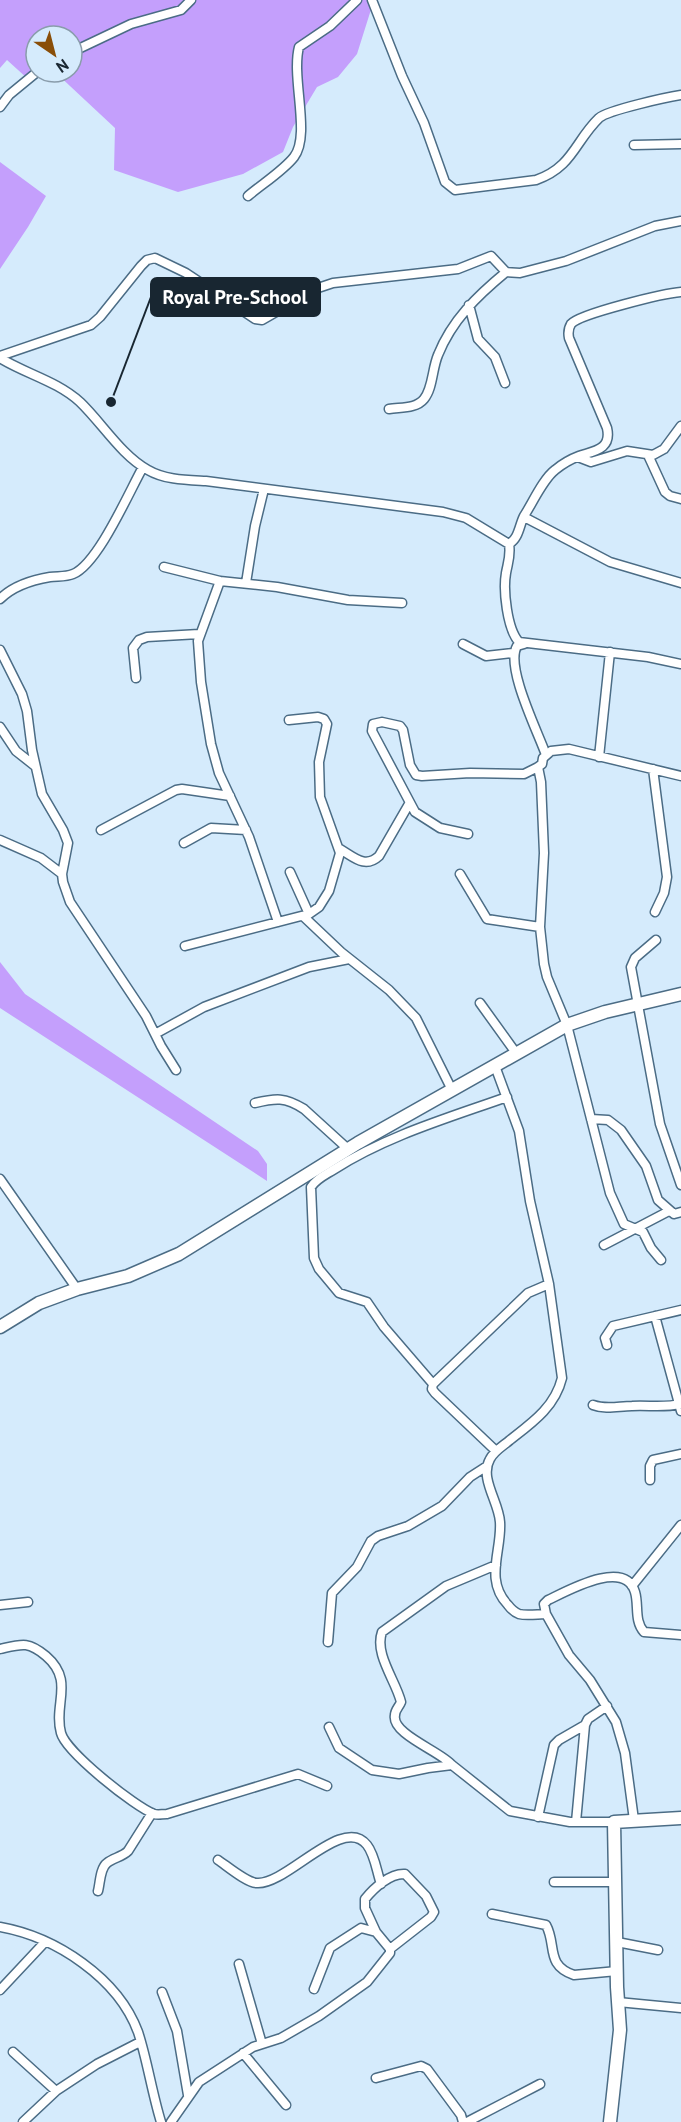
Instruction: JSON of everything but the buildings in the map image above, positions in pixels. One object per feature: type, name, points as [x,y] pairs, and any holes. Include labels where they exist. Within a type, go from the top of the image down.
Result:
[{"type":"main road","points":[[0,1327],[39,1303],[77,1289],[128,1276],[179,1254],[348,1149],[567,1025],[604,1012],[681,994]]},
{"type":"main road","points":[[610,2122],[620,2030],[614,1822],[681,1818]]},
{"type":"street","points":[[84,46],[131,24],[181,10],[191,0]]},
{"type":"street","points":[[248,196],[294,158],[299,148],[301,125],[296,85],[299,47],[330,26],[357,0]]},
{"type":"street","points":[[372,0],[402,76],[424,123],[445,182],[455,190],[536,180],[548,176],[568,159],[602,116],[681,95]]},
{"type":"street","points":[[0,106],[24,83]]},
{"type":"street","points":[[634,145],[681,144]]},
{"type":"street","points":[[0,357],[91,325],[100,318],[141,266],[147,260],[155,258],[186,273],[255,319],[262,320],[318,288],[333,283],[458,269],[490,256],[506,272],[520,273],[566,261],[644,229],[681,221]]},
{"type":"street","points":[[388,409],[417,405],[423,401],[438,353],[451,328],[469,305],[506,272]]},
{"type":"street","points":[[524,644],[515,638],[505,597],[506,573],[510,557],[509,544],[516,537],[524,517],[548,477],[578,457],[594,454],[607,440],[608,434],[571,345],[568,333],[571,324],[580,318],[625,304],[681,292]]},
{"type":"street","points":[[469,305],[478,339],[495,357],[505,383]]},
{"type":"street","points":[[0,357],[20,370],[53,382],[79,401],[143,467],[164,476],[443,512],[466,518],[509,544]]},
{"type":"street","points":[[578,457],[591,462],[627,451],[648,455],[658,453],[664,449],[681,426]]},
{"type":"street","points":[[648,455],[665,492],[681,499]]},
{"type":"street","points":[[0,599],[14,588],[35,580],[75,573],[85,565],[100,546],[143,467]]},
{"type":"street","points":[[246,583],[255,526],[264,489]]},
{"type":"street","points":[[524,517],[610,562],[681,583]]},
{"type":"street","points":[[164,567],[220,581],[246,583],[348,600],[402,603]]},
{"type":"street","points":[[220,581],[200,630],[198,650],[211,744],[216,765],[246,830],[278,922]]},
{"type":"street","points":[[136,678],[133,648],[139,640],[200,630]]},
{"type":"street","points":[[463,644],[486,656],[513,653]]},
{"type":"street","points":[[546,755],[530,717],[513,653],[517,646],[524,644],[610,652],[681,664]]},
{"type":"street","points":[[0,650],[22,694],[27,711],[35,766],[42,794],[68,843],[62,874],[70,902],[146,1016],[176,1070]]},
{"type":"street","points":[[599,757],[610,652]]},
{"type":"street","points":[[185,946],[306,915],[320,907],[329,891],[340,849],[320,797],[319,762],[327,724],[324,718],[318,717],[289,720]]},
{"type":"street","points":[[468,834],[440,828],[419,816],[409,804],[371,727],[377,722],[400,726],[416,775],[524,774],[538,767],[551,751],[569,749],[681,776]]},
{"type":"street","points":[[0,727],[16,751],[35,766]]},
{"type":"street","points":[[538,767],[541,782],[544,853],[540,927],[547,977],[567,1025],[610,1193],[624,1224],[643,1232],[651,1248],[661,1260]]},
{"type":"street","points":[[653,769],[667,877],[664,892],[655,912]]},
{"type":"street","points":[[101,830],[176,790],[230,796]]},
{"type":"street","points":[[340,849],[362,862],[373,861],[379,856],[409,804]]},
{"type":"street","points":[[184,843],[211,828],[246,830]]},
{"type":"street","points":[[0,840],[41,858],[62,874]]},
{"type":"street","points":[[290,872],[306,915],[349,959],[389,990],[416,1018],[452,1090]]},
{"type":"street","points":[[460,874],[487,919],[540,927]]},
{"type":"street","points":[[656,940],[632,962],[631,967],[660,1124],[681,1185]]},
{"type":"street","points":[[155,1034],[204,1007],[309,967],[349,959]]},
{"type":"street","points":[[480,1003],[516,1053]]},
{"type":"street","points":[[495,1066],[519,1131],[530,1201],[549,1284],[562,1378],[558,1392],[542,1414],[496,1451],[487,1466],[487,1474],[500,1521],[496,1587],[498,1594],[513,1611],[520,1614],[546,1614]]},
{"type":"street","points":[[433,1384],[384,1327],[367,1302],[339,1293],[319,1269],[314,1258],[311,1187],[317,1180],[357,1155],[418,1129],[507,1097]]},
{"type":"street","points":[[255,1103],[277,1098],[296,1104],[304,1108],[348,1149]]},
{"type":"street","points":[[591,1119],[608,1120],[621,1130],[646,1166],[658,1200],[674,1214],[681,1212]]},
{"type":"street","points":[[0,1179],[77,1289]]},
{"type":"street","points":[[604,1245],[669,1211]]},
{"type":"street","points":[[496,1451],[435,1393],[432,1389],[433,1384],[528,1293],[549,1284]]},
{"type":"street","points":[[606,1345],[605,1338],[613,1326],[681,1310]]},
{"type":"street","points":[[593,1405],[603,1408],[680,1407],[655,1316]]},
{"type":"street","points":[[650,1480],[650,1466],[653,1460],[681,1454]]},
{"type":"street","points":[[328,1642],[332,1593],[357,1567],[371,1541],[378,1536],[408,1526],[442,1506],[470,1477],[487,1466]]},
{"type":"street","points":[[632,1587],[681,1525]]},
{"type":"street","points":[[496,1565],[446,1586],[385,1629],[380,1637],[384,1663],[400,1702],[394,1717],[399,1729],[445,1757],[510,1811],[576,1822],[614,1822]]},
{"type":"street","points":[[634,1820],[625,1753],[616,1722],[590,1680],[572,1659],[546,1614],[544,1604],[585,1583],[619,1577],[626,1580],[635,1592],[638,1621],[644,1632],[681,1635]]},
{"type":"street","points":[[0,1605],[28,1602]]},
{"type":"street","points":[[0,1649],[22,1644],[30,1645],[54,1664],[62,1679],[60,1726],[67,1746],[110,1784],[152,1813],[167,1814],[298,1774],[327,1786]]},
{"type":"street","points":[[576,1822],[585,1725],[588,1719],[607,1706]]},
{"type":"street","points":[[538,1817],[554,1745],[585,1725]]},
{"type":"street","points":[[329,1727],[339,1748],[372,1770],[399,1774],[452,1765]]},
{"type":"street","points":[[98,1891],[107,1863],[123,1856],[128,1851],[152,1813]]},
{"type":"street","points":[[218,1860],[250,1881],[260,1883],[283,1874],[334,1841],[345,1837],[355,1837],[367,1845],[381,1884]]},
{"type":"street","points":[[171,2122],[199,2082],[243,2054],[262,2044],[282,2038],[319,2016],[367,1982],[390,1953],[390,1949],[430,1917],[433,1908],[426,1896],[405,1874],[394,1875],[381,1884],[369,1893],[364,1904],[376,1932],[390,1949]]},
{"type":"street","points":[[554,1882],[616,1882]]},
{"type":"street","points":[[492,1914],[546,1925],[549,1930],[553,1958],[567,1972],[574,1975],[617,1971]]},
{"type":"street","points":[[0,1927],[45,1942],[97,1973],[118,1996],[128,2011],[140,2042],[161,2122]]},
{"type":"street","points":[[314,1989],[330,1948],[361,1928],[376,1932]]},
{"type":"street","points":[[0,1990],[45,1942]]},
{"type":"street","points":[[617,1942],[658,1950]]},
{"type":"street","points":[[239,1964],[262,2044]]},
{"type":"street","points":[[162,1992],[177,2031],[188,2096]]},
{"type":"street","points":[[618,2002],[681,2008]]},
{"type":"street","points":[[23,2122],[56,2091],[97,2064],[140,2042]]},
{"type":"street","points":[[13,2052],[56,2091]]},
{"type":"street","points":[[243,2054],[286,2105]]},
{"type":"street","points":[[376,2078],[421,2066],[427,2069],[465,2122],[540,2084]]},
{"type":"shaded area","points":[[0,0],[374,0],[357,54],[338,77],[317,87],[293,127],[283,152],[243,174],[178,192],[114,170],[115,128],[68,84],[84,84],[84,24],[24,24],[24,75],[7,60],[0,68]]},
{"type":"shaded area","points":[[0,162],[46,196],[0,269]]},
{"type":"shaded area","points":[[0,962],[25,994],[258,1151],[267,1164],[267,1181],[0,1008]]},
{"type":"place","name":"Royal Pre-School","points":[[111,402]]}]
